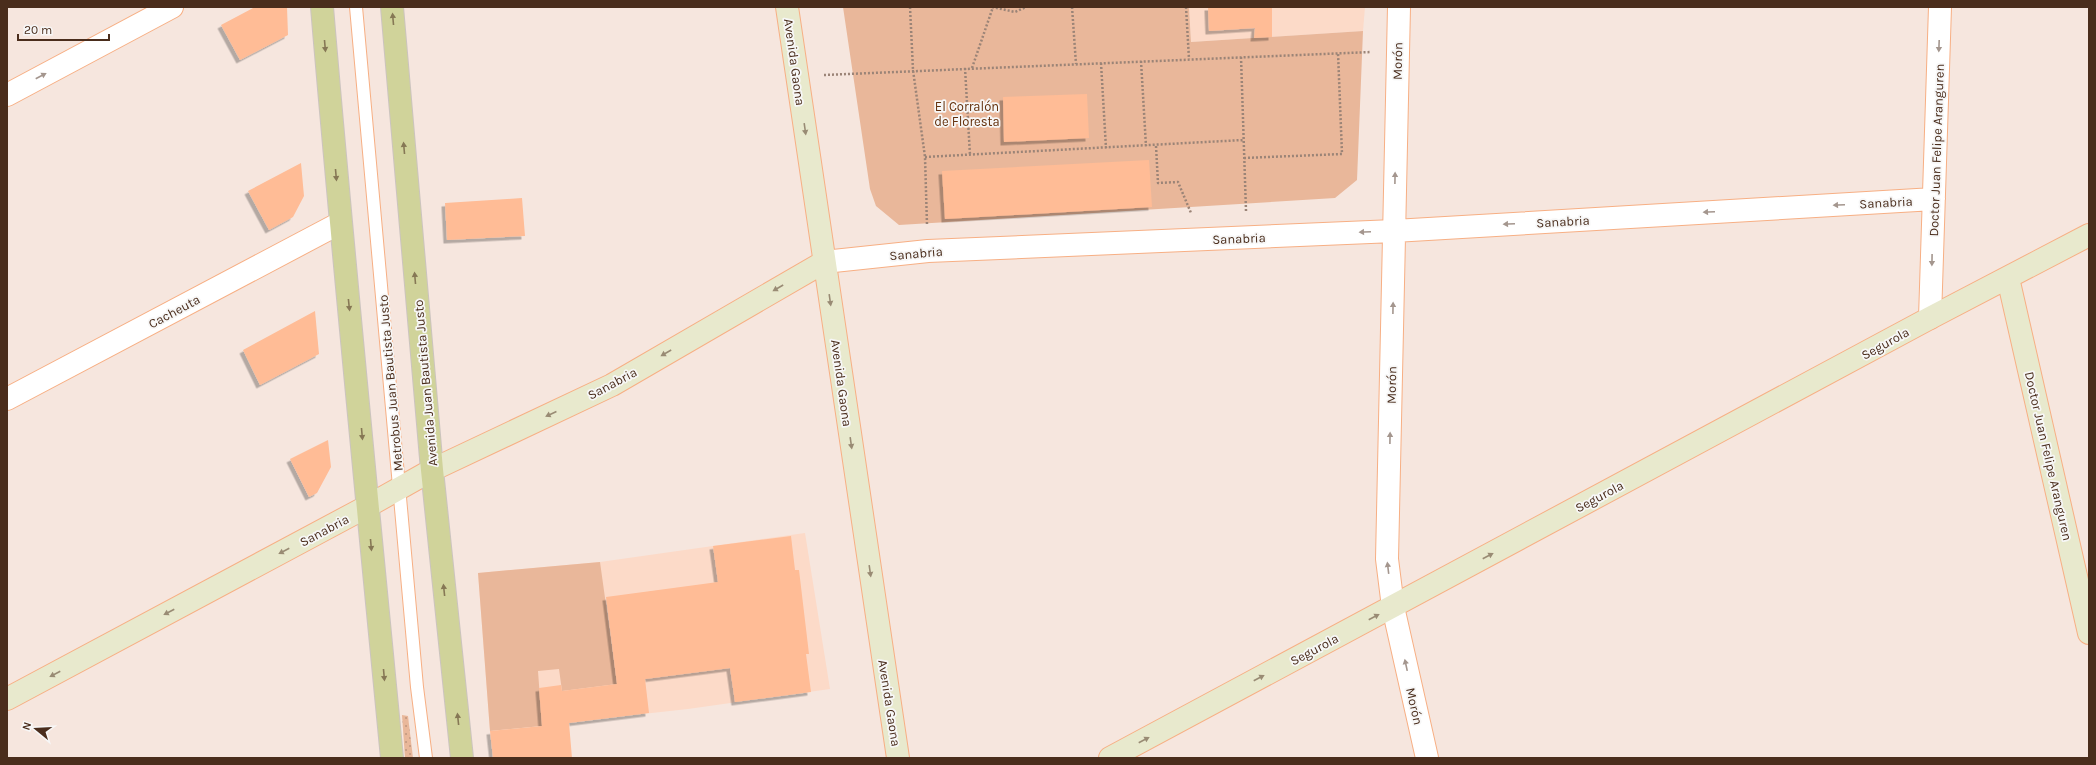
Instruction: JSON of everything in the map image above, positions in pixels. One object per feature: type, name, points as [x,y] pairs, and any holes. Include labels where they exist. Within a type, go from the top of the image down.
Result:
[{"type":"main road","points":[[322,7],[340,224],[362,432],[392,758]]},
{"type":"main road","name":"Avenida Juan Bautista Justo","points":[[392,7],[432,470],[462,758]]},
{"type":"street","points":[[7,95],[172,7]]},
{"type":"street","name":"Avenida Gaona","points":[[787,7],[898,758]]},
{"type":"street","name":"Morón","points":[[1398,7],[1387,559],[1393,607],[1426,758]]},
{"type":"street","name":"Doctor Juan Felipe Aranguren","points":[[1930,318],[1940,7]]},
{"type":"street","name":"Sanabria","points":[[7,699],[400,489],[432,470],[612,385],[824,262],[928,251],[1394,231],[1934,199]]},
{"type":"street","name":"Cacheuta","points":[[7,399],[340,224]]},
{"type":"street","name":"Segurola","points":[[1110,758],[1930,318],[2089,235]]},
{"type":"street","name":"Doctor Juan Felipe Aranguren","points":[[2008,278],[2089,633]]},
{"type":"lane","name":"Metrobus Juan Bautista Justo","points":[[356,7],[417,687],[426,758]]},
{"type":"path","points":[[910,7],[913,70],[925,157],[928,251]]},
{"type":"path","points":[[972,68],[993,7],[1016,12],[1026,7]]},
{"type":"path","points":[[1072,7],[1076,64]]},
{"type":"path","points":[[1186,7],[1189,59]]},
{"type":"path","points":[[797,76],[1102,62],[1397,51]]},
{"type":"path","points":[[1244,158],[1342,154],[1338,53]]},
{"type":"path","points":[[1241,57],[1243,140],[1248,238]]},
{"type":"path","points":[[1141,61],[1146,146]]},
{"type":"path","points":[[1102,62],[1106,148]]},
{"type":"path","points":[[965,68],[970,155]]},
{"type":"path","points":[[925,157],[1156,146],[1243,140]]},
{"type":"path","points":[[1156,146],[1158,183],[1178,182],[1202,239]]},
{"type":"shaded area","points":[[1189,7],[1365,7],[1363,31],[1191,42]]},
{"type":"shaded area","points":[[805,533],[830,689],[688,709],[490,731],[478,573],[600,562]]},
{"type":"green space","name":"El Corralón de Floresta","points":[[843,7],[1189,7],[1191,42],[1363,31],[1357,180],[1335,198],[899,225],[876,206],[870,189]]},
{"type":"green space","points":[[600,562],[617,684],[562,691],[559,669],[538,671],[542,726],[490,731],[478,573]]},
{"type":"green space","points":[[402,715],[408,716],[413,758],[405,758]]},
{"type":"building","points":[[255,7],[287,7],[288,35],[240,60],[221,25]]},
{"type":"building","points":[[1208,7],[1272,7],[1272,37],[1254,38],[1255,28],[1209,31]]},
{"type":"building","points":[[1087,94],[1089,138],[1004,142],[1003,97]]},
{"type":"building","points":[[1149,160],[1152,207],[945,219],[942,171]]},
{"type":"building","points":[[301,163],[304,196],[293,217],[269,230],[248,191]]},
{"type":"building","points":[[522,198],[525,236],[447,240],[445,203]]},
{"type":"building","points":[[315,311],[319,354],[260,385],[243,350]]},
{"type":"building","points":[[328,440],[331,467],[317,493],[309,497],[290,459]]},
{"type":"building","points":[[791,536],[795,570],[799,570],[809,654],[806,654],[811,692],[735,702],[730,668],[645,679],[649,713],[569,723],[572,758],[493,758],[490,731],[542,726],[539,688],[561,685],[562,691],[617,684],[606,597],[718,582],[713,546]]}]
